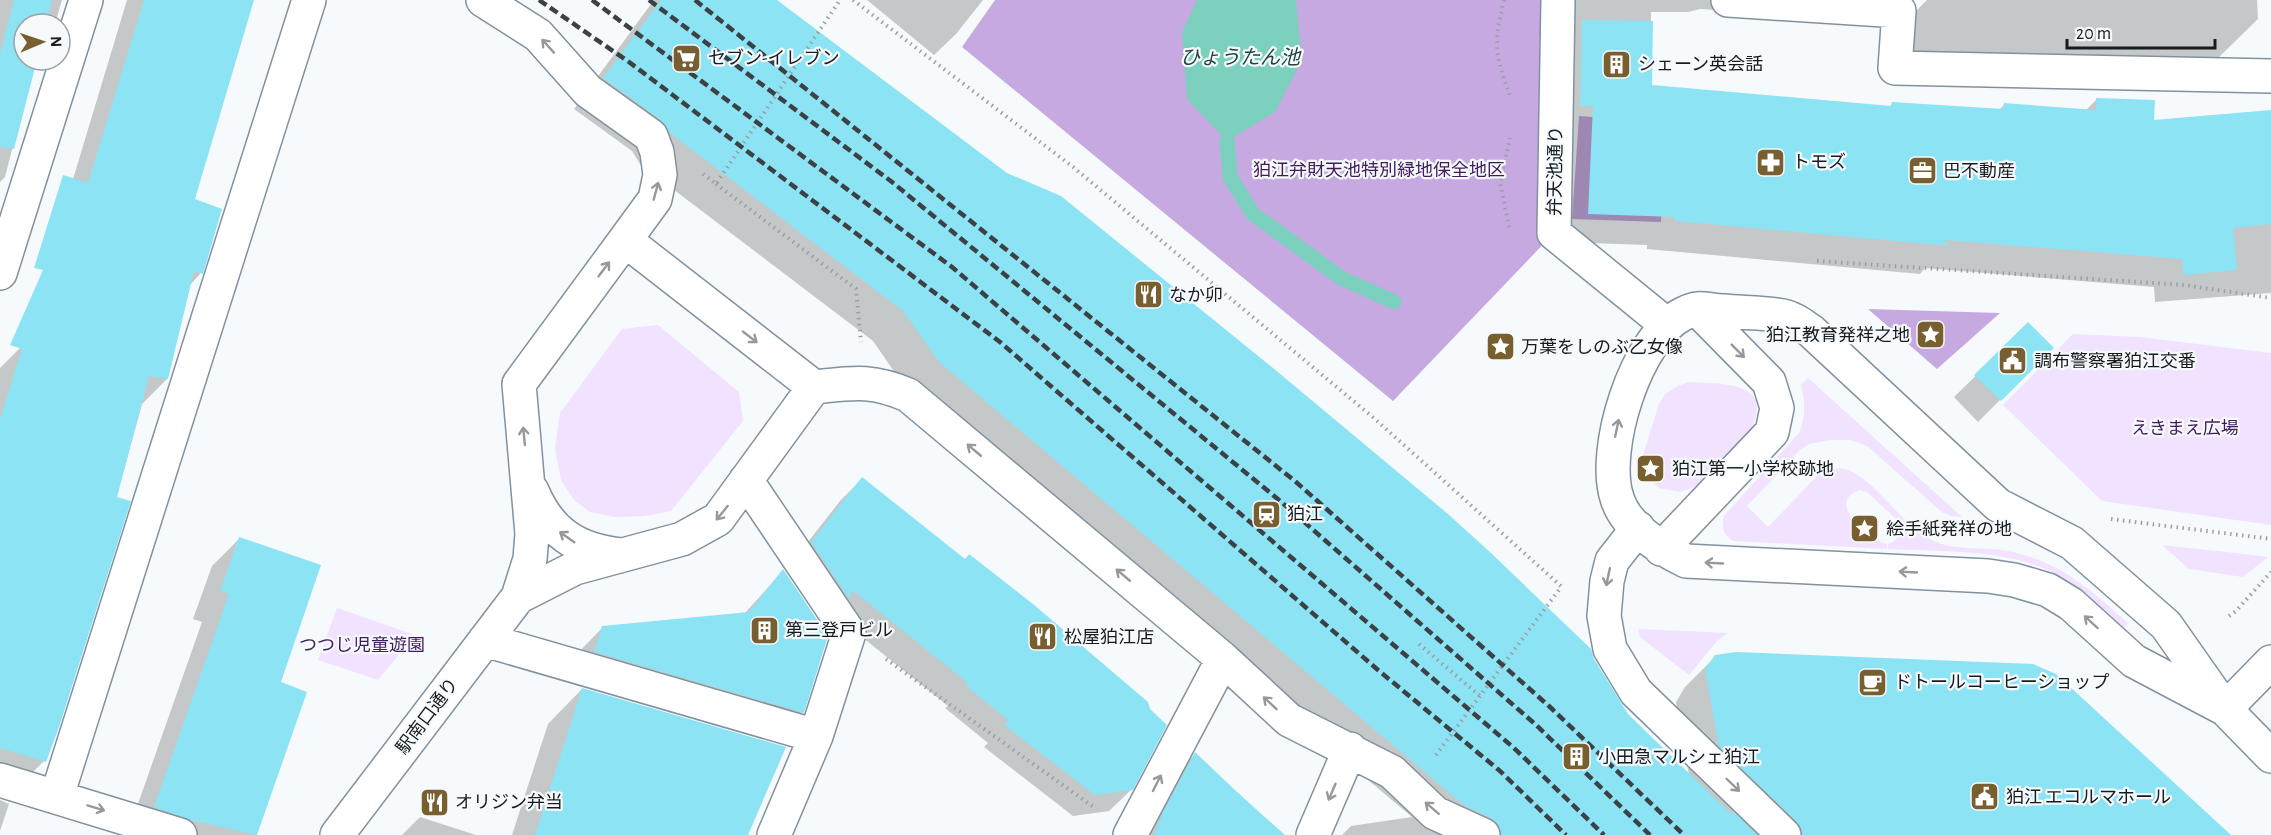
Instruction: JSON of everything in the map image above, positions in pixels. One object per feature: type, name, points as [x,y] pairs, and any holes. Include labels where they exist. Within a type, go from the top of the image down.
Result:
[{"type":"street","points":[[0,273],[86,0]]},
{"type":"street","points":[[57,796],[309,0]]},
{"type":"street","points":[[483,0],[538,35],[588,91],[651,136],[657,152],[660,175],[655,199],[519,384],[529,483],[531,542],[530,560],[518,597]]},
{"type":"street","name":"弁天池通り","points":[[1558,0],[1554,233],[1668,325]]},
{"type":"street","points":[[1728,0],[1900,6],[1895,68],[2271,76]]},
{"type":"street","points":[[625,240],[814,387],[864,382],[886,386],[908,395],[1223,659],[1289,720],[1392,772],[1435,813],[1483,835]]},
{"type":"street","points":[[1696,309],[1769,382],[1777,408],[1772,432],[1650,538],[1612,561],[1606,581],[1604,616],[1610,649],[1636,692],[1784,835]]},
{"type":"street","points":[[2225,709],[2134,661],[2070,604],[2048,590],[2014,579],[1686,561],[1650,538],[1628,519],[1617,499],[1612,468],[1617,425],[1645,355],[1668,325],[1682,314],[1696,309],[1783,316],[1811,331],[1998,505],[2073,543],[2166,625],[2225,709],[2271,756]]},
{"type":"street","points":[[518,597],[575,568],[682,539],[718,519],[814,387]]},
{"type":"street","points":[[746,480],[849,633],[816,736],[774,835]]},
{"type":"street","points":[[529,483],[538,506],[554,528],[579,546],[598,552],[622,555]]},
{"type":"street","name":"駅南口通り","points":[[337,835],[518,597]]},
{"type":"street","points":[[485,640],[816,736]]},
{"type":"street","points":[[1130,834],[1223,659]]},
{"type":"street","points":[[2225,709],[2271,662]]},
{"type":"street","points":[[1313,835],[1350,749]]},
{"type":"street","points":[[0,780],[180,835]]},
{"type":"path","points":[[716,184],[840,0]]},
{"type":"path","points":[[853,0],[1073,167],[1375,419],[1561,587],[1604,616]]},
{"type":"path","points":[[1504,0],[1497,30],[1497,58],[1512,101]]},
{"type":"path","points":[[1509,229],[1500,182],[1511,136]]},
{"type":"path","points":[[698,170],[856,290],[861,348]]},
{"type":"path","points":[[1818,261],[2184,285],[2271,298]]},
{"type":"path","points":[[2104,518],[2271,539]]},
{"type":"path","points":[[2229,616],[2271,572]]},
{"type":"path","points":[[1411,789],[1561,587]]},
{"type":"path","points":[[849,633],[1130,834]]},
{"type":"path","points":[[1419,644],[1480,696]]},
{"type":"green space","name":"狛江弁財天池特別緑地保全地区","points":[[995,0],[1558,0],[1554,233],[1393,401],[962,47]]},
{"type":"green space","points":[[1579,116],[1665,122],[1661,222],[1572,219]]},
{"type":"green space","points":[[1868,309],[2000,313],[1937,369]]},
{"type":"green space","points":[[658,325],[739,392],[743,421],[671,511],[645,516],[615,517],[590,512],[574,500],[561,480],[555,448],[560,413],[622,329]]},
{"type":"green space","name":"えきまえ広場","points":[[2073,334],[2140,337],[2271,353],[2271,525],[2102,501],[2003,405]]},
{"type":"green space","points":[[1808,378],[1962,517],[1942,512],[1867,446],[1850,440],[1830,440],[1809,444],[1800,450],[1747,506],[1768,527],[1821,472],[1834,469],[1848,470],[1868,482],[1908,523],[1928,538],[1957,547],[2008,551],[2044,562],[2087,588],[2128,623],[2124,628],[2086,593],[2069,581],[2020,560],[1954,551],[1888,549],[1888,544],[1895,540],[1898,534],[1899,527],[1896,519],[1868,493],[1860,490],[1850,495],[1846,503],[1848,511],[1861,528],[1887,544],[1887,549],[1733,541],[1730,539],[1724,530],[1724,516],[1799,433],[1804,409],[1801,385]]},
{"type":"green space","points":[[1689,382],[1714,383],[1740,388],[1755,400],[1757,412],[1752,427],[1697,486],[1680,492],[1659,488],[1650,479],[1645,469],[1643,455],[1659,404],[1665,394]]},
{"type":"green space","points":[[2162,545],[2268,557],[2243,577],[2189,569]]},
{"type":"green space","name":"つつじ児童遊園","points":[[337,608],[415,635],[378,680],[318,660]]},
{"type":"green space","points":[[1638,629],[1728,633],[1717,641],[1689,675],[1640,637]]},
{"type":"water","name":"ひょうたん池","points":[[1197,0],[1296,0],[1302,60],[1275,112],[1227,141],[1187,99],[1182,32]]},
{"type":"building","points":[[14,0],[52,0],[49,12],[12,12],[12,72],[34,72],[14,149],[0,147],[0,53]]},
{"type":"building","points":[[144,0],[254,0],[195,199],[222,209],[203,274],[194,271],[168,379],[149,376],[117,497],[131,501],[46,762],[0,748],[0,419],[22,349],[10,345],[43,270],[34,268],[63,175],[88,183]]},
{"type":"building","points":[[661,0],[777,0],[1007,173],[1061,196],[1273,368],[1448,514],[1491,553],[1591,649],[1594,659],[1628,714],[1732,815],[1732,810],[1757,835],[1501,835],[1498,824],[1491,818],[1465,806],[939,362],[903,311],[670,133],[662,121],[603,78]]},
{"type":"building","points":[[1582,20],[1653,21],[1652,85],[1891,106],[1892,102],[2003,109],[2004,103],[2096,110],[2096,98],[2155,100],[2154,120],[2271,110],[2271,224],[2233,228],[2237,270],[2183,275],[2182,259],[1943,240],[1950,246],[1675,221],[1675,217],[1588,214],[1593,106],[1580,106]]},
{"type":"building","points":[[2028,322],[2054,348],[2001,401],[1974,375]]},
{"type":"building","points":[[862,477],[965,559],[969,554],[1033,604],[1148,702],[1150,709],[1167,725],[1133,790],[1095,795],[1004,725],[1008,720],[966,686],[968,683],[852,590],[849,599],[811,542]]},
{"type":"building","points":[[239,537],[321,565],[281,682],[307,692],[257,835],[190,820],[154,807],[229,594],[220,591]]},
{"type":"building","name":"第三登戸ビル","points":[[783,569],[828,636],[804,713],[594,652],[602,626],[749,612]]},
{"type":"building","points":[[1736,652],[2033,664],[2056,674],[2231,835],[1802,835],[1802,829],[1797,822],[1719,747],[1705,670],[1715,655]]},
{"type":"building","points":[[582,688],[786,747],[748,835],[535,835]]},
{"type":"building","points":[[1195,752],[1285,835],[1154,835],[1163,812]]},
{"type":"waterway","points":[[1227,141],[1230,177],[1253,214],[1341,278],[1394,302]]},
{"type":"railway","points":[[539,0],[629,62],[1000,342],[1378,670],[1500,771],[1566,835]]},
{"type":"railway","points":[[592,0],[952,267],[1514,748],[1604,835]]},
{"type":"railway","points":[[649,0],[892,182],[1279,500],[1535,724],[1650,835]]},
{"type":"railway","points":[[695,0],[1296,482],[1550,707],[1684,835]]},
{"type":"place","name":"セブン-イレブン","points":[[687,58]]},
{"type":"place","name":"シェーン英会話","points":[[1617,64]]},
{"type":"place","name":"トモズ","points":[[1771,162]]},
{"type":"place","name":"巴不動産","points":[[1922,171]]},
{"type":"place","name":"なか卯","points":[[1148,295]]},
{"type":"place","name":"狛江教育発祥之地","points":[[1931,335]]},
{"type":"place","name":"万葉をしのぶ乙女像","points":[[1500,347]]},
{"type":"place","name":"調布警察署狛江交番","points":[[2013,361]]},
{"type":"place","name":"狛江第一小学校跡地","points":[[1651,469]]},
{"type":"place","name":"狛江","points":[[1266,514]]},
{"type":"place","name":"絵手紙発祥の地","points":[[1865,529]]},
{"type":"place","name":"第三登戸ビル","points":[[764,630]]},
{"type":"place","name":"松屋狛江店","points":[[1043,637]]},
{"type":"place","name":"ドトールコーヒーショップ","points":[[1873,682]]},
{"type":"place","name":"小田急マルシェ狛江","points":[[1577,757]]},
{"type":"place","name":"狛江 エコルマホール","points":[[1985,797]]},
{"type":"place","name":"オリジン弁当","points":[[434,802]]}]
